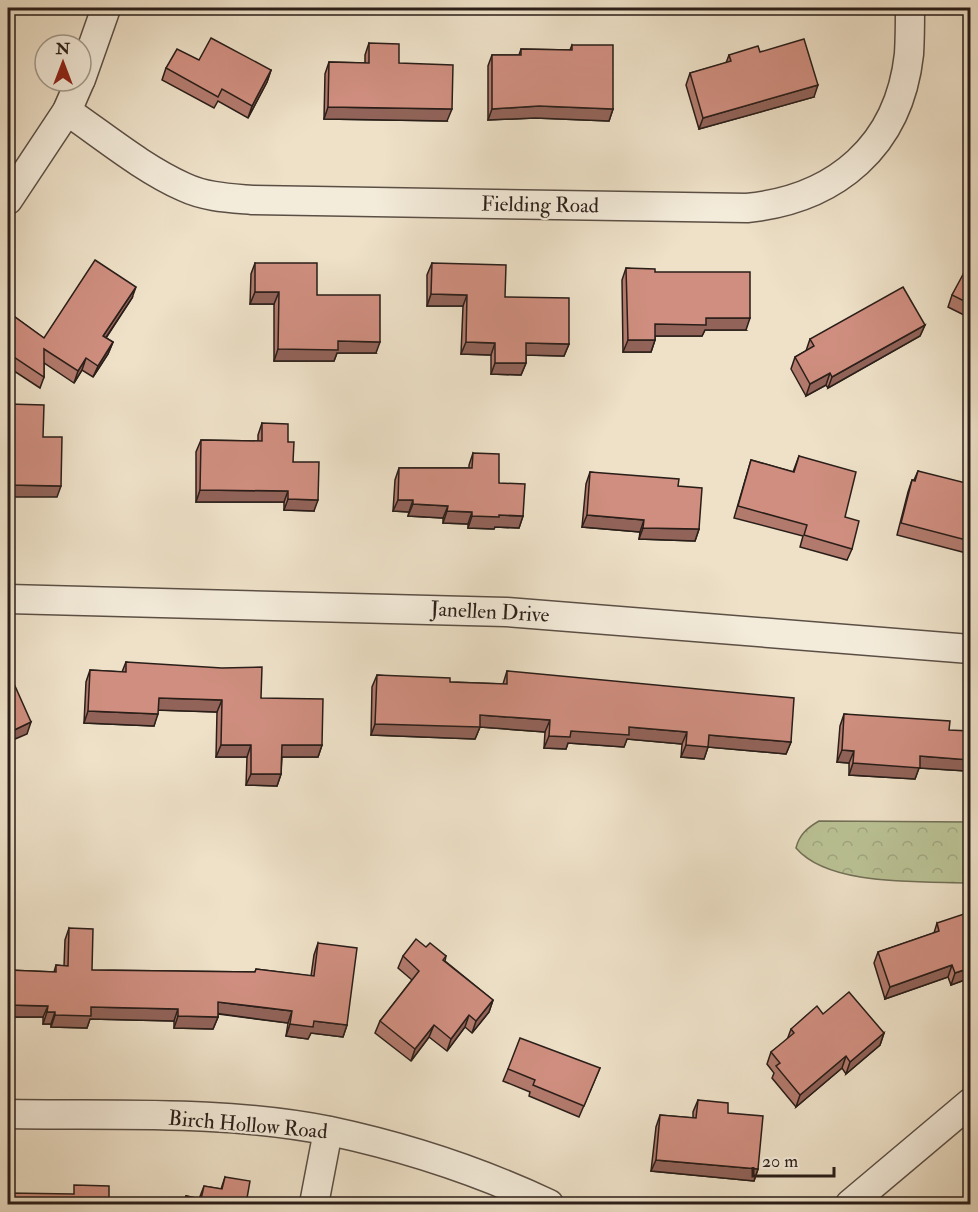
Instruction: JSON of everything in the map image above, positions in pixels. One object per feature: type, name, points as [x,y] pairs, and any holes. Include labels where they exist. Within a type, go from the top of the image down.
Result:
[{"type":"street","points":[[93,44],[106,8]]},
{"type":"street","name":"Fielding Road","points":[[67,111],[156,172],[185,188],[216,197],[252,200],[735,208],[773,205],[800,198],[844,174],[863,157],[879,136],[892,117],[902,88],[909,54],[910,8]]},
{"type":"street","points":[[8,200],[67,111],[75,93]]},
{"type":"street","name":"Janellen Drive","points":[[8,599],[506,612],[970,649]]},
{"type":"street","points":[[850,1204],[970,1103]]},
{"type":"street","name":"Birch Hollow Road","points":[[8,1114],[205,1117],[328,1131],[432,1158],[549,1204]]},
{"type":"street","points":[[314,1204],[328,1131]]},
{"type":"green space","points":[[819,821],[970,822],[970,883],[877,879],[830,870],[811,861],[796,848],[804,832]]},
{"type":"building","points":[[211,38],[271,70],[252,106],[222,89],[218,97],[166,68],[177,49],[199,60]]},
{"type":"building","points":[[804,39],[818,85],[703,118],[690,73],[731,61],[729,55],[758,46],[760,52]]},
{"type":"building","points":[[369,43],[399,44],[399,63],[453,65],[452,109],[328,107],[329,62],[369,63]]},
{"type":"building","points":[[572,45],[613,45],[613,109],[539,106],[492,109],[492,55],[521,55],[521,49],[572,50]]},
{"type":"building","points":[[95,260],[136,287],[103,336],[113,342],[98,366],[86,358],[78,371],[44,349],[44,377],[8,353],[8,312],[44,338]]},
{"type":"building","points":[[255,263],[317,263],[317,295],[380,295],[380,342],[338,341],[338,350],[278,349],[279,292],[255,292]]},
{"type":"building","points":[[432,263],[506,265],[505,297],[569,298],[569,344],[526,343],[526,363],[495,363],[495,343],[466,342],[467,295],[431,294]]},
{"type":"building","points":[[967,267],[970,269],[970,304],[952,295]]},
{"type":"building","points":[[626,268],[655,269],[655,272],[750,272],[750,318],[706,318],[706,325],[655,324],[655,340],[628,340]]},
{"type":"building","points":[[903,287],[925,325],[832,377],[830,373],[810,384],[795,357],[814,346],[810,339]]},
{"type":"building","points":[[8,404],[44,405],[43,437],[62,437],[61,486],[8,485]]},
{"type":"building","points":[[262,423],[288,424],[288,442],[294,442],[293,462],[319,462],[318,500],[288,499],[288,491],[200,490],[201,440],[262,441]]},
{"type":"building","points":[[473,453],[499,454],[499,483],[525,484],[523,516],[472,516],[472,512],[447,511],[448,506],[413,504],[413,500],[398,500],[399,468],[472,468]]},
{"type":"building","points":[[799,456],[856,472],[845,517],[859,521],[852,549],[804,535],[807,525],[738,506],[751,460],[794,472]]},
{"type":"building","points":[[918,471],[970,484],[970,541],[901,523],[912,480],[915,481]]},
{"type":"building","points":[[590,472],[679,479],[678,486],[702,488],[699,529],[643,528],[644,520],[587,515]]},
{"type":"building","points":[[126,662],[222,668],[262,667],[261,698],[323,699],[322,745],[282,745],[281,774],[251,774],[251,745],[221,745],[222,700],[159,698],[158,714],[88,711],[90,670],[126,672]]},
{"type":"building","points":[[507,671],[794,698],[791,742],[709,735],[708,747],[686,745],[687,732],[629,727],[629,735],[571,731],[570,737],[549,736],[550,720],[480,715],[480,727],[375,724],[377,675],[450,678],[450,682],[507,684]]},
{"type":"building","points":[[11,677],[31,722],[8,733],[8,678]]},
{"type":"building","points":[[844,714],[950,721],[949,730],[970,731],[970,760],[920,756],[920,768],[853,763],[854,751],[842,750]]},
{"type":"building","points":[[970,912],[970,968],[955,973],[952,965],[890,987],[878,952],[939,931],[937,923]]},
{"type":"building","points":[[69,928],[93,929],[92,970],[255,972],[256,969],[314,976],[318,943],[357,948],[347,1025],[314,1021],[313,1027],[290,1024],[292,1011],[218,1002],[218,1017],[178,1016],[178,1009],[91,1007],[91,1016],[55,1015],[55,1012],[47,1012],[48,1006],[8,1005],[8,970],[56,972],[56,965],[68,966]]},
{"type":"building","points":[[416,939],[426,947],[430,943],[446,956],[443,960],[493,1000],[476,1021],[469,1015],[451,1039],[434,1025],[415,1049],[380,1021],[419,971],[403,956]]},
{"type":"building","points":[[849,992],[884,1033],[850,1062],[846,1056],[800,1095],[776,1066],[780,1063],[771,1052],[794,1033],[791,1029],[817,1006],[823,1014]]},
{"type":"building","points":[[520,1038],[600,1068],[584,1106],[533,1085],[535,1080],[508,1069]]},
{"type":"building","points":[[698,1100],[728,1103],[728,1113],[763,1116],[758,1169],[656,1160],[660,1115],[696,1118]]},
{"type":"building","points":[[225,1177],[250,1181],[246,1204],[184,1204],[186,1196],[201,1199],[204,1186],[222,1189]]},
{"type":"building","points":[[74,1185],[109,1186],[109,1204],[8,1204],[8,1193],[74,1194]]}]
